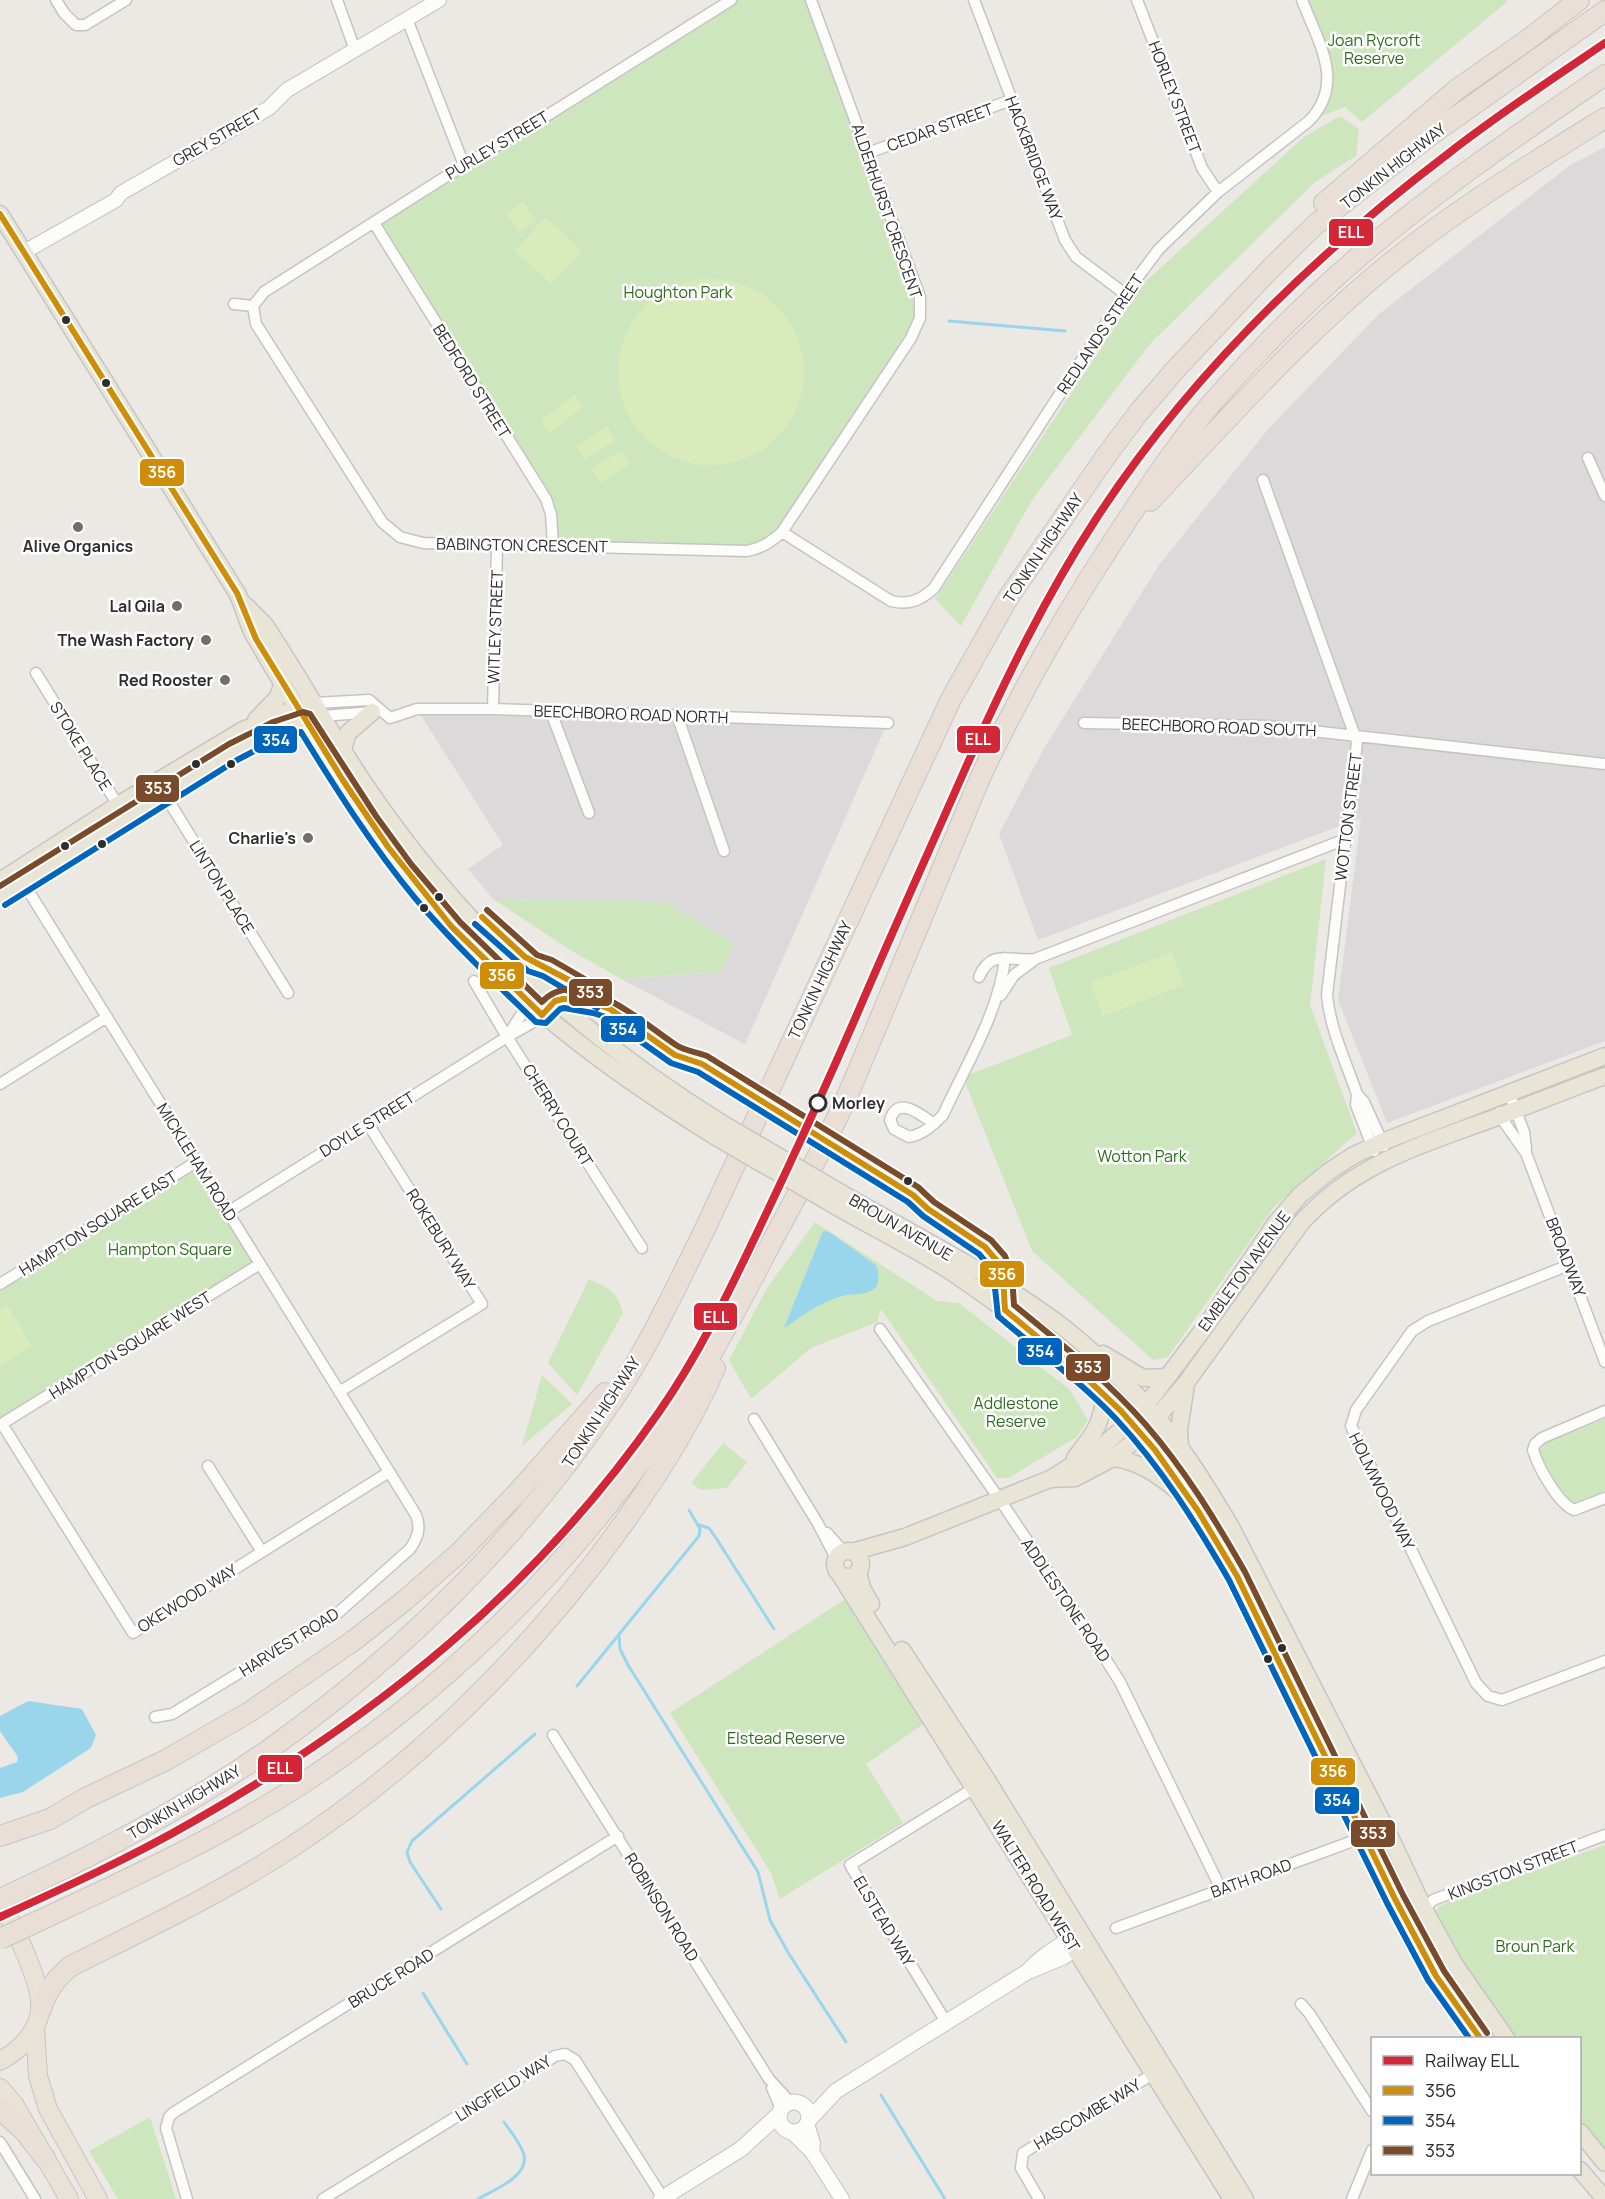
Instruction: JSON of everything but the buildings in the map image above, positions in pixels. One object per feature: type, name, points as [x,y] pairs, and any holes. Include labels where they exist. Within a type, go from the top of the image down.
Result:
[{"type":"highway","points":[[1272,267],[1296,229],[1380,154],[1456,90],[1579,0]]},
{"type":"highway","name":"TONKIN HIGHWAY","points":[[5,1898],[125,1836],[248,1764],[306,1723],[442,1605],[561,1473],[616,1395],[675,1292],[946,708],[978,648],[1041,548],[1106,456],[1175,370],[1272,267],[1316,225],[1391,166],[1605,11]]},
{"type":"highway","points":[[0,1938],[175,1857],[271,1803],[362,1742],[420,1696],[468,1654],[552,1570],[639,1464],[705,1365],[759,1268],[837,1119],[1003,728],[1059,626],[1144,491],[1211,404],[1256,355],[1326,286],[1384,235],[1454,180],[1605,75]]},
{"type":"highway","points":[[1115,538],[1289,354],[1377,274],[1472,202],[1605,118]]},
{"type":"highway","points":[[98,2199],[48,2109],[38,2076],[35,2028],[47,1991],[71,1966],[220,1891],[322,1827],[388,1777],[467,1706],[553,1616],[643,1496],[678,1441],[704,1394],[759,1268]]},
{"type":"highway","points":[[0,1836],[50,1819],[86,1798],[166,1760],[251,1711],[353,1641],[459,1552],[518,1492],[641,1352]]},
{"type":"highway","points":[[0,1823],[25,1818],[86,1798]]},
{"type":"highway","points":[[5,1898],[29,1962],[41,2009]]},
{"type":"highway","points":[[0,2061],[11,2055],[35,2028]]},
{"type":"highway","points":[[0,2088],[14,2104],[69,2199]]},
{"type":"highway","points":[[0,2109],[25,2132],[45,2158]]},
{"type":"main road","points":[[0,214],[242,602]]},
{"type":"main road","name":"BROUN AVENUE","points":[[242,602],[254,636],[371,822],[420,889],[478,954],[536,1009],[591,1054],[638,1088],[719,1131],[837,1199],[951,1272],[1045,1342],[1105,1396],[1142,1435],[1193,1503],[1237,1576],[1364,1837],[1436,1976],[1479,2037]]},
{"type":"main road","name":"BROUN AVENUE","points":[[242,602],[265,625],[389,819],[442,887],[494,944],[548,996],[719,1131]]},
{"type":"main road","points":[[249,727],[278,697],[283,682]]},
{"type":"main road","name":"BEECHBORO ROAD NORTH","points":[[0,897],[20,877],[160,788],[249,727],[319,710]]},
{"type":"main road","points":[[343,749],[348,733],[376,710]]},
{"type":"main road","name":"BEECHBORO ROAD NORTH","points":[[160,788],[302,715]]},
{"type":"main road","name":"BEECHBORO ROAD NORTH","points":[[0,881],[20,877]]},
{"type":"main road","name":"EMBLETON AVENUE","points":[[848,1562],[1050,1479],[1100,1448],[1146,1405],[1208,1323],[1263,1241],[1300,1195],[1328,1172],[1377,1144],[1605,1056]]},
{"type":"main road","points":[[1576,1067],[1587,1073],[1605,1073]]},
{"type":"main road","name":"EMBLETON AVENUE","points":[[1050,1479],[1075,1478],[1113,1458],[1142,1435],[1186,1383],[1314,1208],[1344,1183],[1378,1163],[1605,1073]]},
{"type":"main road","points":[[1328,1172],[1346,1168],[1362,1159],[1368,1163],[1378,1163]]},
{"type":"main road","name":"BROUN AVENUE","points":[[837,1199],[988,1276],[1056,1321],[1157,1418],[1180,1448],[1231,1527],[1384,1825],[1424,1909],[1455,1965],[1505,2037]]},
{"type":"main road","points":[[1263,1241],[1279,1253]]},
{"type":"main road","points":[[1074,1337],[1143,1378],[1167,1377]]},
{"type":"main road","points":[[1180,1448],[1179,1430],[1186,1383]]},
{"type":"main road","points":[[1068,1467],[1096,1431],[1102,1419],[1105,1396]]},
{"type":"main road","points":[[1113,1458],[1148,1469],[1193,1503]]},
{"type":"main road","name":"WALTER ROAD WEST","points":[[848,1562],[981,1784],[1158,2070],[1232,2199]]},
{"type":"main road","points":[[662,2198],[741,2149],[787,2107],[836,2091],[1027,1972],[1043,1967],[1078,1941]]},
{"type":"main road","name":"WALTER ROAD WEST","points":[[1158,2070],[1245,2199]]},
{"type":"main road","points":[[741,2149],[790,2132],[801,2131],[836,2091]]},
{"type":"main road","name":"ROBINSON ROAD","points":[[790,2132],[781,2126],[787,2107],[806,2108],[808,2122]]},
{"type":"main road","points":[[1581,2133],[1605,2163]]},
{"type":"main road","points":[[1581,2171],[1605,2199]]},
{"type":"street","points":[[56,0],[64,13],[76,25],[86,25],[126,0]]},
{"type":"street","points":[[337,0],[355,50]]},
{"type":"street","name":"GREY STREET","points":[[24,252],[269,108],[287,90],[439,0]]},
{"type":"street","name":"PURLEY STREET","points":[[253,306],[264,292],[731,0]]},
{"type":"street","name":"ALDERHURST CRESCENT","points":[[782,532],[911,338],[920,318],[920,297],[811,0]]},
{"type":"street","name":"HACKBRIDGE WAY","points":[[974,0],[1065,240],[1076,257],[1125,294]]},
{"type":"street","name":"HORLEY STREET","points":[[1137,0],[1202,168],[1218,192]]},
{"type":"street","name":"REDLANDS STREET","points":[[782,532],[891,601],[913,602],[924,598],[934,588],[1125,294],[1159,249],[1218,192],[1310,121],[1325,99],[1329,82],[1327,66],[1302,0]]},
{"type":"street","points":[[407,19],[464,165]]},
{"type":"street","name":"CEDAR STREET","points":[[868,153],[1011,100]]},
{"type":"street","name":"BEDFORD STREET","points":[[374,223],[546,499],[553,545]]},
{"type":"street","points":[[234,304],[253,306]]},
{"type":"street","name":"BABINGTON CRESCENT","points":[[253,306],[256,324],[382,522],[399,537],[423,543],[747,551],[771,542],[782,532]]},
{"type":"street","points":[[1588,458],[1605,496]]},
{"type":"street","name":"WOTTON STREET","points":[[1263,480],[1358,742],[1327,995],[1331,1017],[1357,1094],[1364,1102],[1377,1144],[1378,1163]]},
{"type":"street","name":"WITLEY STREET","points":[[493,709],[497,545]]},
{"type":"street","name":"STOKE PLACE","points":[[36,673],[122,812]]},
{"type":"street","name":"BEECHBORO ROAD NORTH","points":[[319,710],[369,700],[376,710],[390,718],[417,709],[493,709],[888,723]]},
{"type":"street","points":[[551,712],[589,813]]},
{"type":"street","points":[[677,715],[724,850]]},
{"type":"street","name":"BEECHBORO ROAD SOUTH","points":[[1084,723],[1268,726],[1605,764]]},
{"type":"street","name":"LINTON PLACE","points":[[160,788],[288,993]]},
{"type":"street","points":[[979,977],[985,964],[991,960],[1035,959],[1346,839]]},
{"type":"street","name":"MICKLEHAM ROAD","points":[[20,877],[416,1515]]},
{"type":"street","points":[[934,1124],[942,1114],[993,1008],[1001,986],[1005,958]]},
{"type":"street","points":[[993,1008],[1014,975],[1035,959]]},
{"type":"street","name":"CHERRY COURT","points":[[474,981],[507,1037],[642,1248]]},
{"type":"street","name":"DOYLE STREET","points":[[507,1037],[548,996]]},
{"type":"street","name":"DOYLE STREET","points":[[228,1212],[530,1024],[536,1009],[548,996]]},
{"type":"street","points":[[0,1084],[107,1017]]},
{"type":"street","name":"BROADWAY","points":[[1502,1095],[1605,1362]]},
{"type":"street","name":"BROADWAY","points":[[1502,1095],[1509,1112],[1524,1132],[1526,1153]]},
{"type":"street","name":"ROKEBURY WAY","points":[[339,1392],[482,1304],[368,1124]]},
{"type":"street","name":"HAMPTON SQUARE EAST","points":[[0,1284],[196,1162]]},
{"type":"street","name":"HAMPTON SQUARE WEST","points":[[1,1425],[260,1264]]},
{"type":"street","name":"HOLMWOOD WAY","points":[[1569,1265],[1428,1321],[1412,1331],[1356,1410],[1351,1426],[1476,1683],[1488,1696],[1502,1700],[1605,1661]]},
{"type":"street","name":"ADDLESTONE ROAD","points":[[880,1329],[1000,1500],[1120,1682],[1221,1888]]},
{"type":"street","points":[[1605,1411],[1542,1438],[1534,1444],[1533,1450],[1558,1497],[1566,1507],[1574,1510],[1605,1498]]},
{"type":"street","name":"WALTER ROAD WEST","points":[[753,1419],[817,1522],[848,1562]]},
{"type":"street","name":"OKEWOOD WAY","points":[[1,1425],[134,1633],[389,1472]]},
{"type":"street","points":[[208,1466],[262,1552]]},
{"type":"street","name":"HARVEST ROAD","points":[[155,1717],[172,1714],[339,1612],[411,1549],[418,1532],[419,1524],[416,1515]]},
{"type":"street","name":"ROBINSON ROAD","points":[[554,1735],[787,2107]]},
{"type":"street","name":"ELSTEAD WAY","points":[[946,2022],[850,1865],[981,1784]]},
{"type":"street","name":"BATH ROAD","points":[[1116,1928],[1364,1837],[1384,1825]]},
{"type":"street","name":"KINGSTON STREET","points":[[1424,1909],[1433,1900],[1605,1835]]},
{"type":"street","name":"BRUCE ROAD","points":[[187,2199],[167,2137],[166,2123],[178,2110],[618,1836]]},
{"type":"street","points":[[1301,2004],[1371,2109]]},
{"type":"street","name":"LINGFIELD WAY","points":[[323,2199],[502,2087],[560,2054],[565,2054],[574,2060],[662,2198]]},
{"type":"street","name":"HASCOMBE WAY","points":[[1039,2199],[1021,2169],[1023,2153],[1158,2070]]},
{"type":"street","name":"ROBINSON ROAD","points":[[808,2122],[813,2143],[812,2152]]},
{"type":"street","name":"ROBINSON ROAD","points":[[790,2132],[812,2152],[842,2199]]},
{"type":"street","points":[[0,2142],[35,2199]]},
{"type":"street","points":[[1352,2199],[1371,2152]]},
{"type":"shaded area","points":[[1605,147],[1605,1041],[1387,1123],[1338,1000],[1361,818],[1038,940],[999,834],[1043,750],[1159,565],[1269,428],[1379,314],[1569,166]]},
{"type":"shaded area","points":[[417,709],[885,728],[745,1044],[621,979],[720,972],[664,902],[493,899],[468,869],[503,845]]},
{"type":"green space","name":"Houghton Park","points":[[731,0],[811,0],[920,297],[920,318],[782,532],[758,548],[553,545],[551,514],[374,223]]},
{"type":"green space","name":"Joan Rycroft Reserve","points":[[1302,0],[1506,0],[1507,2],[1362,122],[1345,107],[1309,121],[1329,82]]},
{"type":"green space","points":[[1340,116],[1359,129],[1356,156],[1315,182],[1150,344],[1032,500],[961,626],[935,599],[1144,283],[1304,137]]},
{"type":"green space","points":[[523,202],[536,220],[520,232],[506,214]]},
{"type":"green space","points":[[545,217],[582,251],[551,284],[515,251]]},
{"type":"green space","points":[[711,279],[729,280],[747,286],[763,294],[777,306],[789,320],[797,336],[803,354],[803,390],[797,408],[789,424],[777,438],[763,450],[747,458],[729,464],[711,465],[693,464],[675,458],[659,450],[645,438],[633,424],[625,408],[619,390],[618,372],[619,354],[625,336],[633,320],[645,306],[659,294],[675,286],[693,280]]},
{"type":"green space","points":[[575,395],[584,406],[550,433],[541,421]]},
{"type":"green space","points":[[607,426],[616,440],[585,460],[576,446]]},
{"type":"green space","points":[[622,450],[630,464],[600,483],[591,469]]},
{"type":"green space","name":"Wotton Park","points":[[1326,859],[1310,1005],[1357,1133],[1274,1207],[1168,1357],[1153,1360],[1032,1251],[963,1077],[1072,1035],[1049,968]]},
{"type":"green space","points":[[493,899],[664,901],[735,944],[720,972],[621,979],[567,948]]},
{"type":"green space","points":[[1172,952],[1184,985],[1103,1016],[1090,983]]},
{"type":"green space","name":"Hampton Square","points":[[196,1162],[260,1264],[0,1425],[0,1284]]},
{"type":"green space","name":"Addlestone Reserve","points":[[815,1222],[937,1301],[959,1303],[1070,1390],[1088,1420],[1077,1437],[1008,1478],[997,1478],[881,1309],[877,1322],[811,1348],[751,1399],[729,1360],[767,1288]]},
{"type":"green space","points":[[589,1279],[615,1295],[623,1313],[577,1395],[548,1363]]},
{"type":"green space","points":[[7,1305],[32,1346],[0,1366],[0,1309]]},
{"type":"green space","points":[[542,1375],[572,1404],[522,1446]]},
{"type":"green space","points":[[1605,1419],[1605,1493],[1573,1506],[1566,1503],[1539,1451],[1547,1442]]},
{"type":"green space","points":[[723,1443],[747,1462],[727,1488],[700,1490],[691,1483]]},
{"type":"green space","name":"Elstead Reserve","points":[[850,1596],[928,1721],[866,1764],[903,1823],[780,1899],[771,1873],[670,1713]]},
{"type":"green space","name":"Broun Park","points":[[1605,1845],[1605,2152],[1581,2123],[1581,2037],[1515,2037],[1455,1955],[1435,1912],[1448,1902]]},
{"type":"green space","points":[[150,2117],[176,2199],[118,2199],[89,2151]]},
{"type":"water","points":[[823,1231],[829,1232],[876,1265],[878,1284],[867,1292],[827,1301],[784,1328]]},
{"type":"water","points":[[28,1701],[82,1709],[96,1735],[91,1748],[23,1792],[0,1798],[0,1768],[17,1762],[18,1757],[0,1731],[0,1716]]},
{"type":"waterway","points":[[949,321],[1065,331]]},
{"type":"waterway","points":[[577,1686],[699,1536],[700,1529],[689,1510]]},
{"type":"waterway","points":[[699,1525],[709,1528],[774,1629]]},
{"type":"waterway","points":[[619,1636],[620,1649],[628,1665],[758,1872],[770,1920],[789,1954],[846,2042]]},
{"type":"waterway","points":[[441,1909],[410,1862],[407,1852],[412,1841],[535,1734]]},
{"type":"waterway","points":[[423,1993],[467,2064]]},
{"type":"waterway","points":[[881,2095],[945,2199]]},
{"type":"waterway","points":[[478,2199],[509,2182],[521,2170],[524,2163],[521,2147],[504,2122]]},
{"type":"rail line","name":"ELL","points":[[0,1917],[171,1834],[262,1780],[328,1737],[450,1643],[507,1591],[561,1535],[612,1476],[659,1412],[687,1369],[712,1324],[809,1123],[1010,672],[1042,609],[1077,549],[1132,466],[1213,368],[1302,276],[1399,192],[1526,97],[1605,43]]},
{"type":"transit line","name":"356","points":[[0,214],[237,593],[256,639],[342,779],[388,847],[451,926],[542,1015],[555,1001],[563,999],[574,999],[610,1009],[675,1055],[702,1064],[913,1195],[928,1209],[985,1247],[998,1262],[1003,1277],[1005,1310],[1084,1376],[1121,1411],[1155,1450],[1198,1511],[1237,1576],[1395,1899],[1436,1976],[1479,2037]]},
{"type":"transit line","name":"353","points":[[0,886],[229,744],[273,722],[303,712],[310,714],[376,816],[411,864],[460,922],[542,1002],[557,992],[574,989],[592,993],[610,1001],[676,1045],[707,1056],[918,1187],[934,1202],[991,1240],[1005,1256],[1012,1276],[1014,1305],[1083,1362],[1131,1408],[1174,1460],[1211,1515],[1245,1572],[1403,1895],[1444,1971],[1487,2033]]},
{"type":"transit line","name":"354","points":[[5,905],[237,760],[279,738],[301,732],[369,838],[415,898],[458,946],[536,1022],[546,1023],[564,1008],[606,1017],[671,1063],[698,1072],[908,1202],[923,1216],[979,1254],[990,1267],[994,1279],[998,1316],[1073,1379],[1116,1419],[1163,1476],[1204,1538],[1229,1580],[1387,1903],[1428,1980],[1468,2037]]},
{"type":"transit line","name":"353","points":[[487,910],[537,955],[552,960],[607,992]]},
{"type":"transit line","name":"356","points":[[482,917],[525,957],[586,989],[602,1001]]},
{"type":"transit line","name":"354","points":[[475,924],[528,971],[543,976],[597,1008]]},
{"type":"place","name":"Alive Organics","points":[[78,527]]},
{"type":"place","name":"Lal Qila","points":[[177,606]]},
{"type":"place","name":"The Wash Factory","points":[[206,640]]},
{"type":"place","name":"Red Rooster","points":[[225,680]]},
{"type":"place","name":"Charlie's","points":[[308,838]]},
{"type":"place","name":"Morley","points":[[818,1103]]}]
